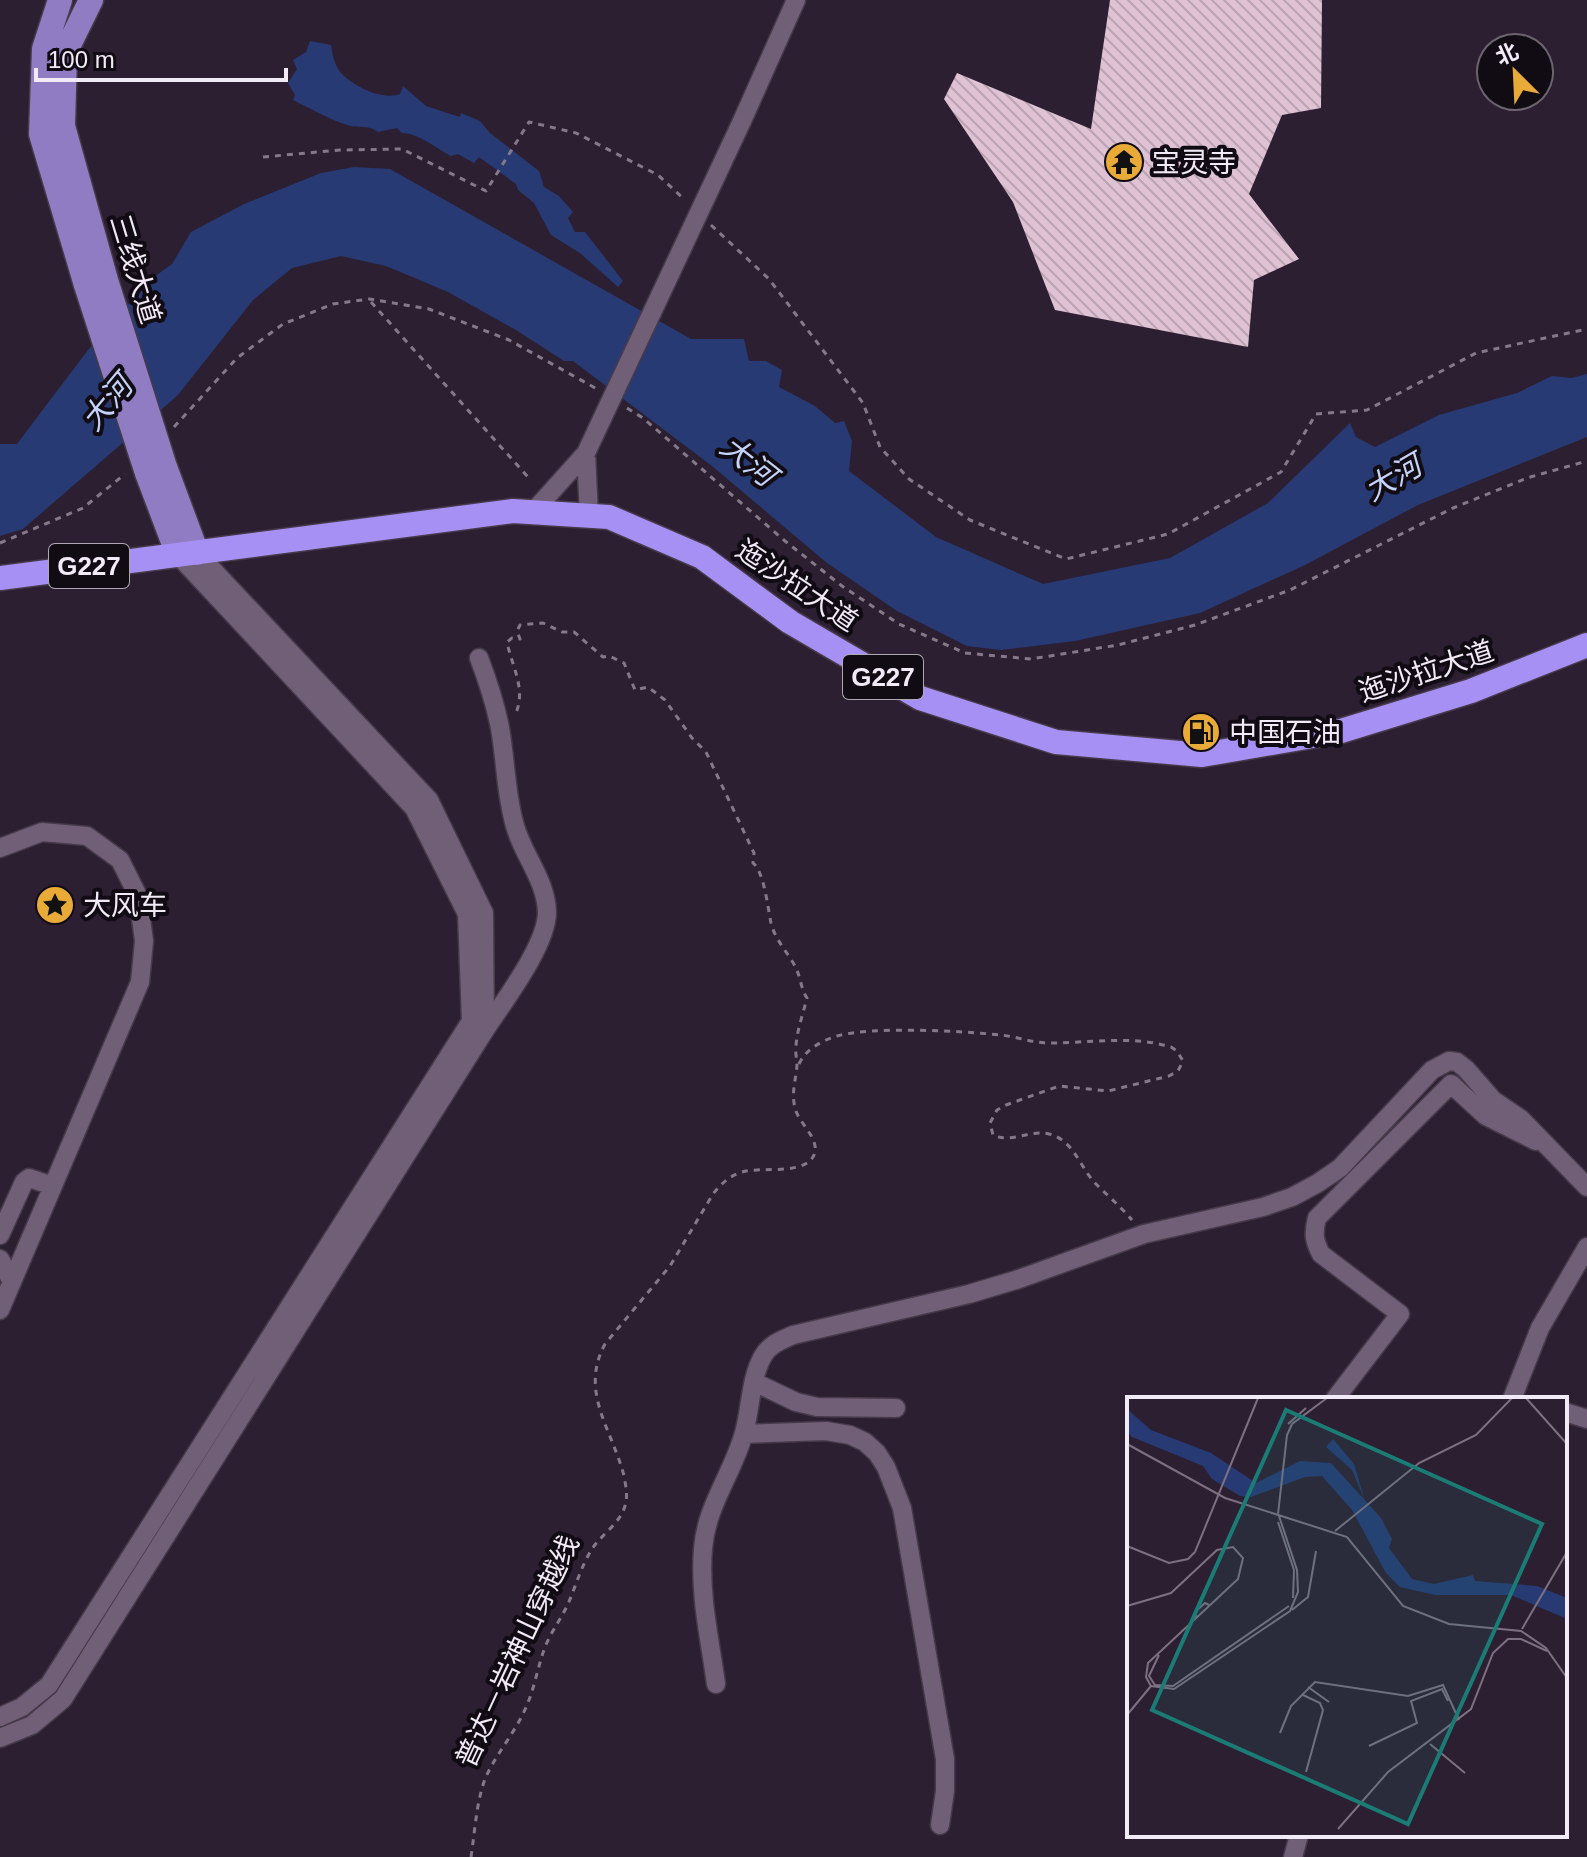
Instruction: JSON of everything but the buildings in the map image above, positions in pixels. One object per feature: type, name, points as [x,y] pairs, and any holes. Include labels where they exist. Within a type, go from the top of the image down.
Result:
[{"type":"highway","name":"迤沙拉大道","points":[[0,578],[513,511],[609,517],[702,557],[790,622],[920,698],[1056,742],[1202,755],[1341,731],[1471,691],[1587,645]]},
{"type":"main road","name":"三线大道","points":[[60,0],[44,49],[41,134],[96,283]]},
{"type":"main road","name":"三线大道","points":[[91,0],[65,53],[63,126],[96,283],[146,471],[188,554]]},
{"type":"street","points":[[533,512],[586,453],[796,0]]},
{"type":"street","points":[[586,453],[589,516]]},
{"type":"street","points":[[188,554],[429,800],[484,913],[485,1030]]},
{"type":"street","points":[[0,1717],[22,1707],[49,1685],[471,1021],[467,914],[414,808],[188,554]]},
{"type":"street","points":[[0,1738],[32,1725],[63,1699],[542,940],[547,912],[541,884],[516,828],[508,797],[500,725],[479,658]]},
{"type":"street","points":[[0,848],[42,832],[87,836],[120,860],[138,896],[144,941],[140,982],[0,1311]]},
{"type":"street","points":[[716,1684],[704,1588],[703,1550],[708,1516],[744,1434],[754,1382],[762,1357],[769,1348],[793,1335],[969,1294],[1144,1234],[1263,1207],[1292,1197],[1340,1168],[1432,1070],[1449,1061],[1457,1062],[1466,1069],[1493,1100],[1521,1119],[1587,1187]]},
{"type":"street","points":[[1337,1397],[1400,1314],[1321,1254],[1313,1230],[1322,1212],[1451,1084],[1486,1116],[1548,1147]]},
{"type":"street","points":[[0,1235],[24,1182],[29,1178],[53,1186]]},
{"type":"street","points":[[1518,1397],[1540,1328],[1587,1247]]},
{"type":"street","points":[[0,1259],[11,1286]]},
{"type":"street","points":[[754,1382],[796,1402],[817,1407],[896,1408]]},
{"type":"street","points":[[1567,1413],[1587,1419]]},
{"type":"street","points":[[744,1434],[826,1431],[850,1435],[871,1448],[886,1467],[902,1508],[945,1759],[945,1791],[940,1825]]},
{"type":"street","points":[[1293,1857],[1298,1837]]},
{"type":"path","points":[[263,157],[340,150],[402,149],[486,191],[529,122],[576,133],[658,175],[691,206]]},
{"type":"path","points":[[702,216],[769,279],[863,403],[880,447],[909,479],[970,520],[1066,559],[1168,534],[1281,472],[1316,414],[1367,410],[1476,353],[1587,329]]},
{"type":"path","points":[[369,299],[528,477]]},
{"type":"path","points":[[171,430],[237,358],[283,324],[333,304],[369,299],[429,309],[509,340],[605,394]]},
{"type":"path","points":[[617,402],[643,418],[842,586],[899,624],[965,653],[1031,659],[1118,645],[1195,625],[1290,590],[1453,508],[1527,478],[1587,461]]},
{"type":"path","points":[[0,543],[83,508],[146,471]]},
{"type":"path","name":"普达－岩神山穿越线","points":[[471,1857],[478,1806],[487,1776],[520,1721],[535,1686],[544,1650],[588,1556],[625,1509],[627,1488],[600,1412],[594,1385],[598,1357],[605,1344],[670,1266],[721,1185],[739,1172],[751,1169],[794,1168],[811,1160],[815,1144],[799,1120],[793,1097],[797,1067],[795,1048],[807,998],[802,991],[803,983],[771,923],[771,908],[762,889],[762,876],[753,863],[754,853],[712,761],[665,700],[648,687],[635,690],[624,663],[609,656],[603,657],[587,645],[581,635],[562,632],[543,623],[523,624],[517,628],[520,639],[512,638],[507,642],[520,684],[519,708],[512,721],[500,725]]},
{"type":"path","points":[[797,1067],[810,1049],[822,1042],[856,1033],[1004,1035],[1040,1042],[1084,1039],[1171,1047],[1183,1061],[1178,1071],[1169,1076],[1108,1091],[1059,1086],[1006,1105],[997,1110],[990,1123],[993,1135],[1000,1138],[1038,1133],[1051,1134],[1064,1141],[1093,1182],[1122,1208],[1144,1234]]},
{"type":"water","points":[[310,41],[331,45],[338,69],[366,90],[393,96],[400,94],[403,86],[426,106],[460,117],[461,113],[480,121],[490,133],[539,171],[544,187],[559,196],[573,212],[568,218],[575,232],[585,232],[623,281],[618,287],[580,253],[551,235],[534,203],[518,190],[516,184],[479,157],[474,163],[458,154],[451,156],[397,128],[378,132],[347,125],[293,100],[295,95],[288,83],[297,69],[293,60],[306,52]]},
{"type":"water","name":"大河","points":[[354,167],[390,169],[691,339],[744,339],[749,361],[766,361],[782,370],[779,387],[815,406],[835,423],[844,421],[852,441],[849,471],[936,537],[1043,584],[1170,558],[1268,503],[1350,423],[1356,437],[1375,447],[1439,415],[1517,393],[1552,376],[1572,378],[1587,374],[1587,437],[1418,505],[1305,565],[1200,613],[1075,641],[1001,650],[967,646],[897,611],[827,563],[712,466],[573,361],[564,361],[448,292],[386,266],[341,256],[292,268],[253,300],[178,395],[23,529],[0,536],[0,444],[17,444],[88,350],[150,280],[172,264],[191,232],[244,204],[321,173]]},
{"type":"place","name":"宝灵寺","points":[[1124,162]]},
{"type":"place","name":"中国石油","points":[[1201,732]]},
{"type":"place","name":"大风车","points":[[55,905]]}]
